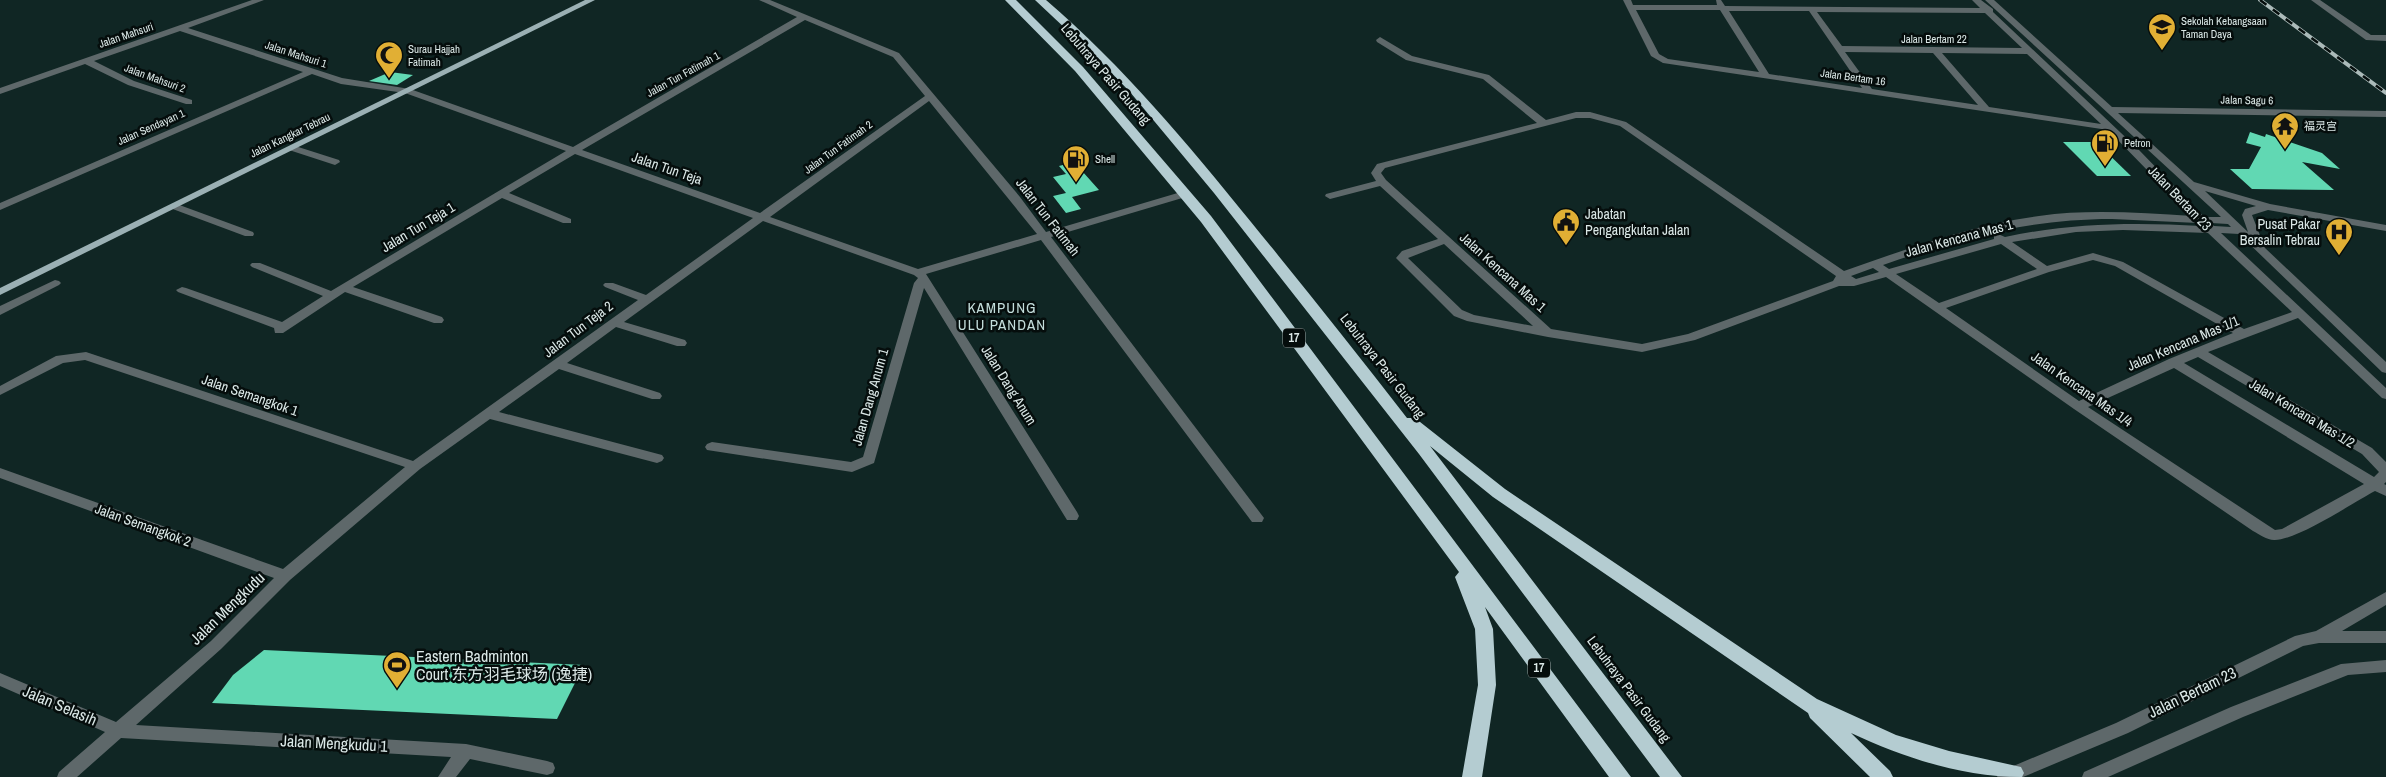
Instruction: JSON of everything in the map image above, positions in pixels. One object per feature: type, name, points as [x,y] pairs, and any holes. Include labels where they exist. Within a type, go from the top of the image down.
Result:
[{"type":"highway","name":"Lebuhraya Pasir Gudang","points":[[1010,0],[1079,69],[1185,194],[1620,777]]},
{"type":"highway","name":"Lebuhraya Pasir Gudang","points":[[1040,0],[1108,62],[1158,117],[1390,405],[1672,777]]},
{"type":"highway","points":[[1390,405],[1499,493],[1810,705],[1891,742],[1949,760],[2009,775]]},
{"type":"highway","points":[[1457,559],[1484,629],[1487,685],[1472,777]]},
{"type":"highway","points":[[1810,705],[1882,777]]},
{"type":"main road","name":"Jalan Kangkar Tebrau","points":[[0,292],[591,0]]},
{"type":"street","name":"Jalan Mahsuri","points":[[0,91],[260,0]]},
{"type":"street","name":"Jalan Tun Fatimah","points":[[763,0],[896,55],[1016,199],[1257,518]]},
{"type":"street","points":[[1928,0],[1937,9]]},
{"type":"street","name":"Jalan Bertam 23","points":[[1976,0],[2111,128],[2210,229],[2386,395]]},
{"type":"street","name":"Jalan Bertam 23","points":[[1989,0],[2230,221],[2386,369]]},
{"type":"street","points":[[2315,0],[2369,38],[2386,38]]},
{"type":"street","points":[[1629,4],[1720,4],[1811,9],[1986,10],[2002,13]]},
{"type":"street","name":"Jalan Bertam 16","points":[[1629,4],[1656,56],[1660,59],[2111,128]]},
{"type":"street","points":[[1720,4],[1765,75]]},
{"type":"street","points":[[1811,9],[1868,90]]},
{"type":"street","name":"Jalan Tun Fatimah 1","points":[[573,150],[804,17]]},
{"type":"street","name":"Jalan Mahsuri 1","points":[[180,28],[347,82],[407,91]]},
{"type":"street","points":[[1380,40],[1409,58],[1486,77],[1545,124]]},
{"type":"street","name":"Jalan Bertam 22","points":[[1840,49],[2028,51]]},
{"type":"street","points":[[1935,50],[1986,108]]},
{"type":"street","name":"Jalan Mahsuri 2","points":[[86,61],[131,83],[189,102]]},
{"type":"street","name":"Jalan Sendayan 1","points":[[0,207],[312,71]]},
{"type":"street","name":"Jalan Tun Teja","points":[[407,91],[921,275]]},
{"type":"street","name":"Jalan Tun Fatimah 2","points":[[762,217],[929,96]]},
{"type":"street","name":"Jalan Sagu 6","points":[[2108,110],[2383,114]]},
{"type":"street","points":[[1446,240],[1382,182],[1376,172],[1381,166],[1456,148],[1576,115],[1590,114],[1623,124],[1840,279]]},
{"type":"street","points":[[292,148],[335,162]]},
{"type":"street","name":"Jalan Tun Teja 1","points":[[182,290],[281,328],[332,295],[573,150]]},
{"type":"street","points":[[1330,196],[1382,182]]},
{"type":"street","points":[[2187,182],[2269,207],[2386,228]]},
{"type":"street","points":[[502,194],[567,221]]},
{"type":"street","points":[[921,275],[1185,194]]},
{"type":"street","points":[[174,206],[250,234]]},
{"type":"street","points":[[2260,249],[2247,215],[2249,211],[2269,207]]},
{"type":"street","name":"Jalan Kencana Mas 1","points":[[1548,333],[1446,240],[1406,252],[1402,258],[1458,313],[1471,318],[1548,333],[1642,348],[1691,337],[1875,264],[1989,229],[2040,219],[2093,216],[2230,221]]},
{"type":"street","name":"Jalan Tun Teja 2","points":[[414,466],[457,434],[490,414],[646,298],[762,217]]},
{"type":"street","name":"Jalan Kencana Mas 1","points":[[1840,279],[1854,283],[2002,240],[2054,231],[2105,227],[2240,231]]},
{"type":"street","points":[[1989,229],[2045,270]]},
{"type":"street","points":[[1939,308],[2045,270],[2093,256],[2119,264],[2242,333]]},
{"type":"street","name":"Jalan Kencana Mas 1/4","points":[[1875,264],[2078,406],[2258,527],[2273,534],[2285,534],[2381,487]]},
{"type":"street","points":[[256,265],[332,295]]},
{"type":"street","points":[[0,311],[55,283],[36,274]]},
{"type":"street","name":"Jalan Dang Anum 1","points":[[712,446],[852,467],[869,460],[921,275]]},
{"type":"street","name":"Jalan Dang Anum","points":[[921,275],[1072,516]]},
{"type":"street","points":[[609,285],[646,298]]},
{"type":"street","points":[[344,288],[438,320]]},
{"type":"street","name":"Jalan Kencana Mas 1/1","points":[[2078,406],[2173,362],[2242,333],[2301,313]]},
{"type":"street","points":[[614,323],[681,344]]},
{"type":"street","name":"Jalan Kencana Mas 1/2","points":[[2173,362],[2381,487],[2386,473],[2380,463],[2367,451],[2198,352]]},
{"type":"street","name":"Jalan Semangkok 1","points":[[0,391],[60,359],[76,355],[92,357],[414,466]]},
{"type":"street","points":[[558,364],[656,396]]},
{"type":"street","points":[[2372,381],[2386,402]]},
{"type":"street","points":[[490,414],[657,458]]},
{"type":"street","name":"Jalan Mengkudu","points":[[65,777],[216,645],[285,576],[414,466]]},
{"type":"street","name":"Jalan Semangkok 2","points":[[0,473],[285,576]]},
{"type":"street","points":[[2319,637],[2386,598]]},
{"type":"street","name":"Jalan Bertam 23","points":[[2009,775],[2122,728],[2300,640],[2319,637],[2386,636]]},
{"type":"street","points":[[2090,777],[2237,712],[2347,669],[2386,666]]},
{"type":"street","name":"Jalan Selasih","points":[[0,679],[119,731]]},
{"type":"street","name":"Jalan Mengkudu 1","points":[[119,731],[466,751],[547,768]]},
{"type":"street","points":[[446,777],[466,751]]},
{"type":"building","name":"Surau Hajjah Fatimah","points":[[390,72],[413,75],[397,85],[369,81]]},
{"type":"building","points":[[2250,132],[2265,137],[2266,134],[2322,153],[2340,169],[2302,162],[2334,190],[2252,189],[2230,169],[2249,169],[2261,147],[2246,143]]},
{"type":"building","name":"Petron","points":[[2063,142],[2096,142],[2131,176],[2097,176]]},
{"type":"building","name":"Shell","points":[[1074,162],[1099,190],[1072,197],[1081,209],[1066,213],[1053,196],[1066,193],[1053,177],[1066,174],[1059,166]]},
{"type":"building","name":"Eastern Badminton Court 东方羽毛球场 (逸捷)","points":[[264,650],[584,665],[557,719],[212,703],[233,675]]},
{"type":"railway","points":[[2260,0],[2386,93]]},
{"type":"place","name":"Sekolah Kebangsaan Taman Daya","points":[[2162,51]]},
{"type":"place","name":"Surau Hajjah Fatimah","points":[[389,79]]},
{"type":"place","name":"福灵宫","points":[[2285,150]]},
{"type":"place","name":"Petron","points":[[2105,167]]},
{"type":"place","name":"Shell","points":[[1076,183]]},
{"type":"place","name":"Jabatan Pengangkutan Jalan","points":[[1566,246]]},
{"type":"place","name":"Pusat Pakar Bersalin Tebrau","points":[[2339,256]]},
{"type":"place","name":"Eastern Badminton Court 东方羽毛球场 (逸捷)","points":[[397,689]]},
{"type":"district","name":"KAMPUNG ULU PANDAN","points":[[1002,316]]}]
